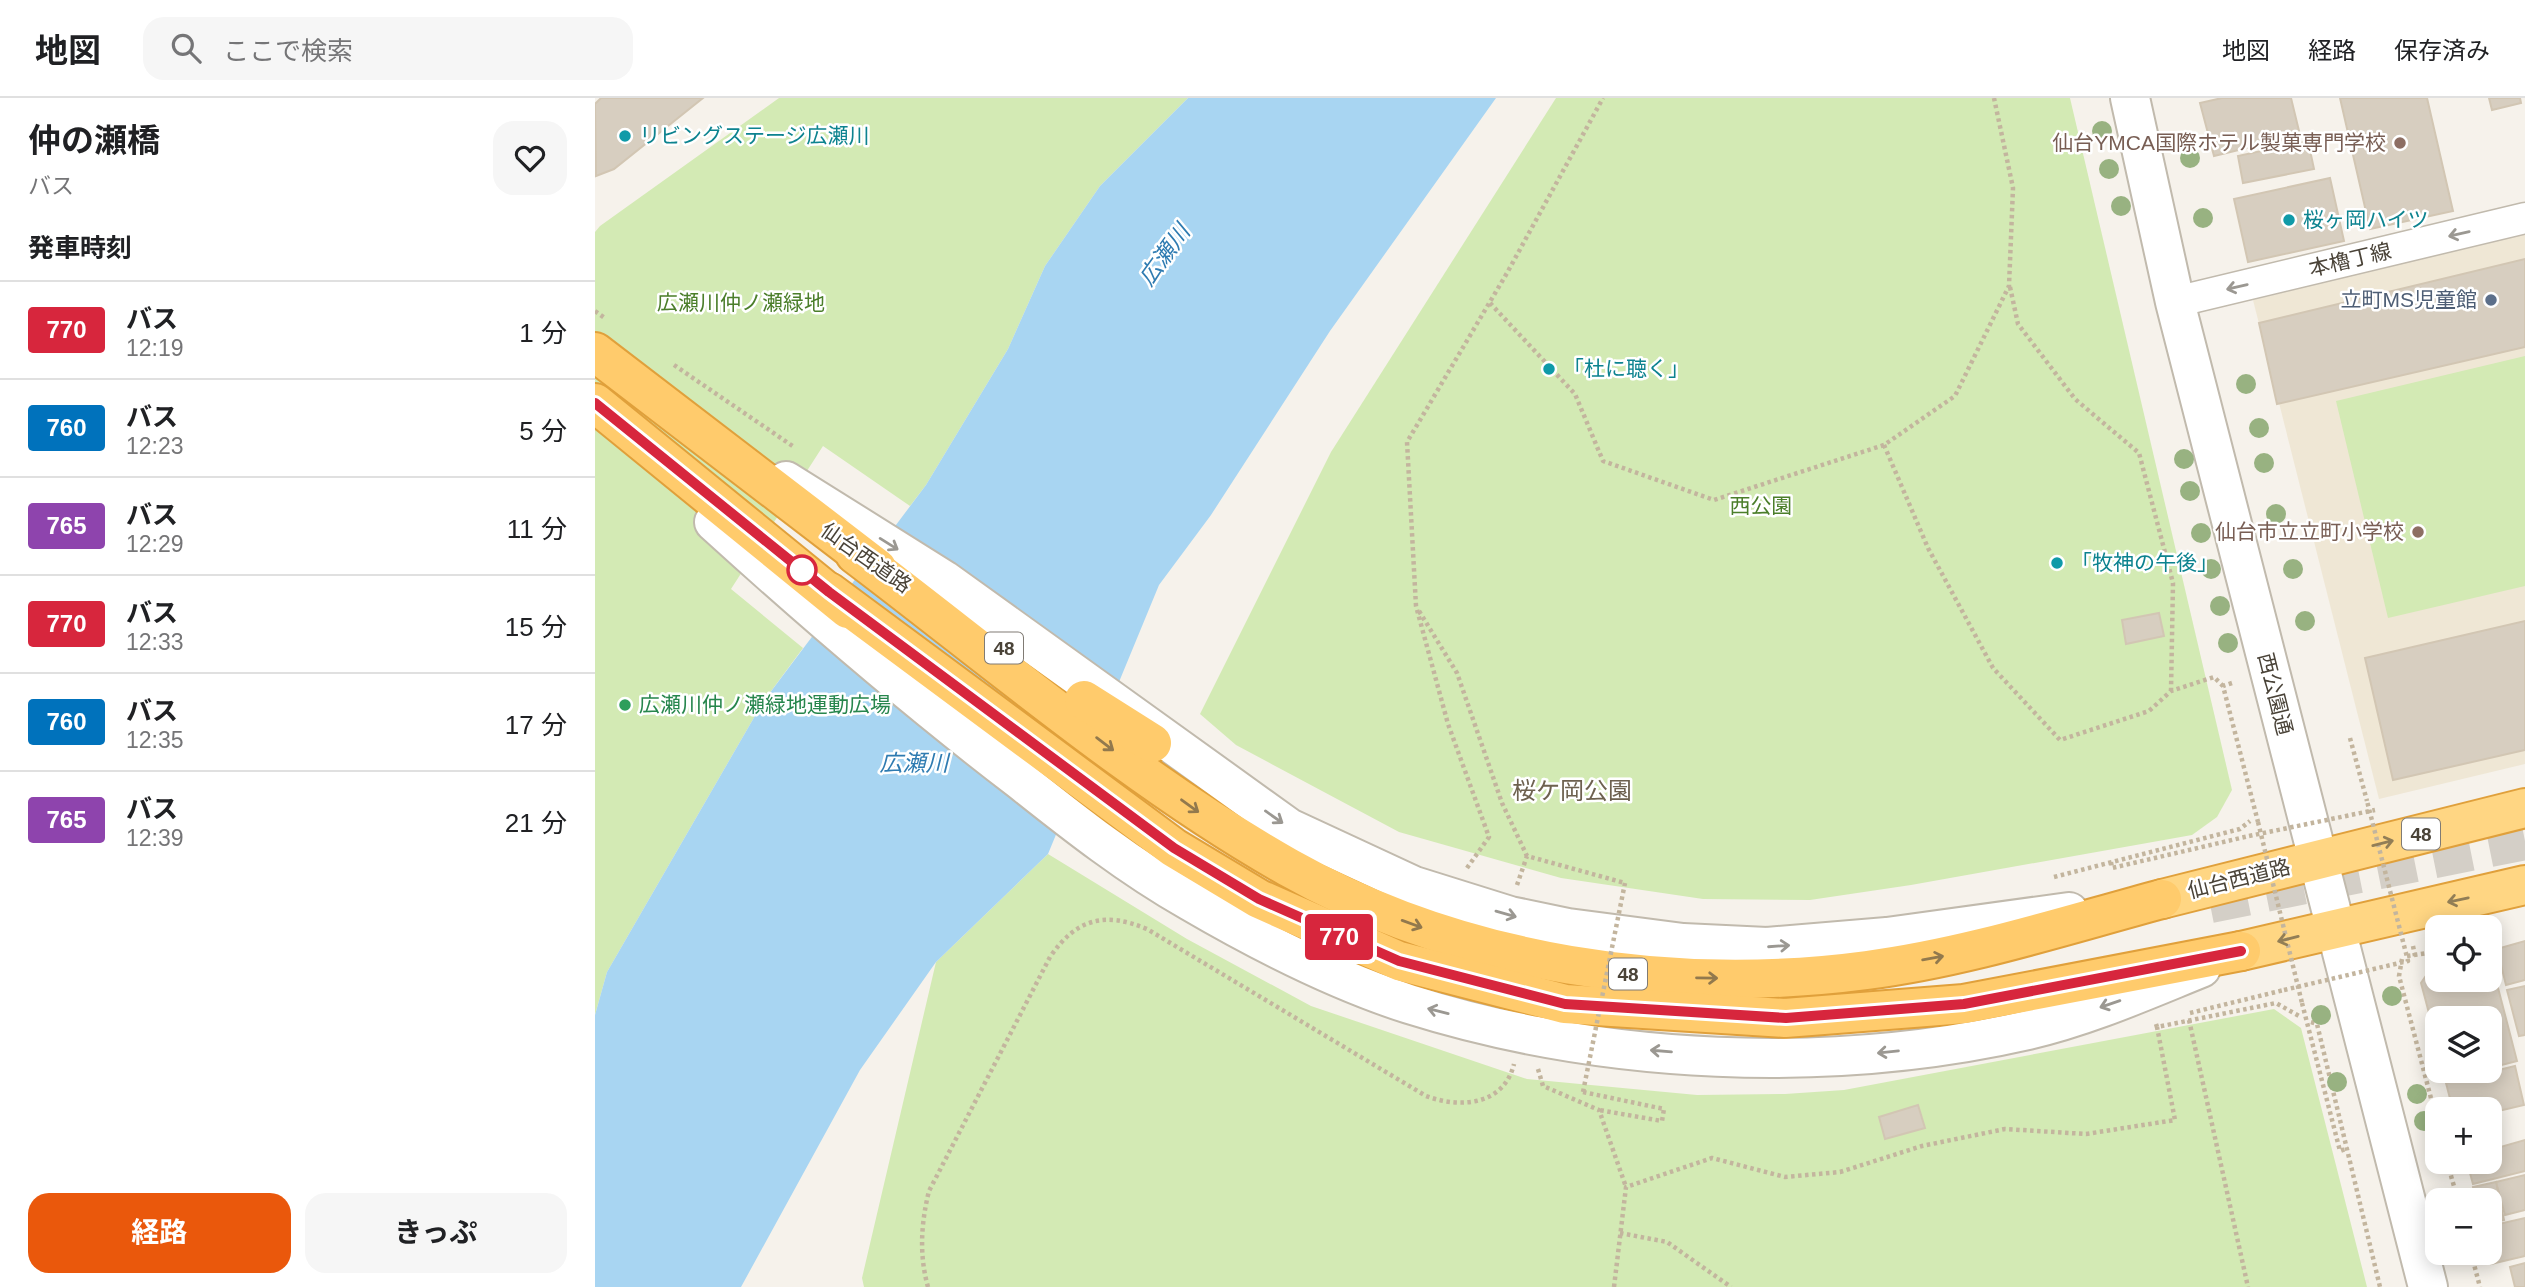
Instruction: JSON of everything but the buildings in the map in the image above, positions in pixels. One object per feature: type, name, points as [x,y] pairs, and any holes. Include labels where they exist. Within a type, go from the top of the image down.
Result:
[{"type":"highway","name":"仙台西道路","points":[[595,352],[855,554],[1148,749],[1212,822],[1290,869],[1416,926],[1556,963],[1642,976],[1770,979],[1868,970],[1958,954],[2317,860]]},
{"type":"highway","name":"48","points":[[595,403],[829,592],[1096,817],[1174,848],[1259,899],[1399,961],[1565,1004],[1786,1018],[1951,1005],[2241,951],[2334,927],[2525,885]]},
{"type":"highway","name":"48","points":[[2317,860],[2525,808]]},
{"type":"street","name":"西公園通","points":[[2130,98],[2175,302],[2428,1287]]},
{"type":"street","name":"本櫓丁線","points":[[2175,302],[2525,218]]},
{"type":"street","points":[[595,334],[773,472],[944,580],[1148,749]]},
{"type":"street","points":[[595,413],[926,708],[1096,817],[1187,900],[1281,951],[1407,1003],[1522,1033],[1657,1051],[1754,1057],[1839,1057],[1937,1046],[2030,1029],[2100,1008],[2241,951]]},
{"type":"path","points":[[1478,876],[1465,872],[1489,837],[1448,724],[1416,606],[1407,442],[1490,303],[1603,98]]},
{"type":"path","points":[[1994,98],[2013,188],[2009,286],[2018,324],[2075,399],[2139,453],[2173,583],[2171,691]]},
{"type":"path","points":[[1490,303],[1575,394],[1603,461],[1714,500],[1884,445],[1955,396],[2009,286]]},
{"type":"path","points":[[1884,445],[1928,548],[1993,668],[2060,740],[2150,711],[2171,691],[2214,677],[2223,686],[2340,1151],[2348,1148]]},
{"type":"path","points":[[1416,606],[1457,673],[1502,803],[1527,856],[1520,878]]},
{"type":"path","points":[[2223,686],[2232,683]]},
{"type":"path","points":[[2166,1018],[2408,961],[2405,958],[2373,810],[2367,801],[2350,738]]},
{"type":"path","points":[[2111,862],[2112,869],[2260,832],[2373,810]]},
{"type":"path","points":[[2046,879],[2240,829],[2250,821]]},
{"type":"path","points":[[1527,856],[1625,883],[1583,1092],[1664,1109],[1662,1121],[1599,1110],[1543,1086],[1538,1068]]},
{"type":"path","points":[[1504,883],[1528,889]]},
{"type":"path","points":[[1615,908],[1628,911]]},
{"type":"path","points":[[928,1287],[922,1248],[922,1222],[929,1192],[1050,957],[1065,937],[1081,925],[1124,919],[1147,929],[1426,1096],[1444,1103],[1491,1098],[1506,1086],[1522,1033]]},
{"type":"path","points":[[2405,958],[2425,954]]},
{"type":"path","points":[[2405,958],[2399,976],[2431,1097]]},
{"type":"path","points":[[2189,1020],[2248,1287]]},
{"type":"path","points":[[2311,1021],[2317,1024],[2380,1287]]},
{"type":"path","points":[[1626,1187],[1712,1158],[1785,1177],[1798,1176],[1840,1172],[1922,1146],[2005,1129],[2086,1135],[2175,1120],[2157,1027]]},
{"type":"path","points":[[1599,1110],[1626,1187],[1614,1287]]},
{"type":"path","points":[[1620,1233],[1667,1242],[1731,1287]]},
{"type":"path","points":[[2474,1265],[2480,1287]]},
{"type":"shaded area","name":"仙台市立立町小学校","points":[[2525,232],[2525,764],[2379,799],[2253,300]]},
{"type":"green space","name":"広瀬川仲ノ瀬緑地","points":[[779,98],[1188,98],[1100,186],[1045,266],[1008,349],[926,485],[910,506],[823,446],[731,589],[803,648],[763,702],[607,972],[595,1015],[595,232]]},
{"type":"green space","name":"西公園","points":[[1556,98],[2070,98],[2232,790],[2217,817],[2192,835],[1911,885],[1810,900],[1703,899],[1561,878],[1399,832],[1236,745],[1200,714],[1331,452]]},
{"type":"green space","points":[[2525,356],[2525,586],[2388,618],[2336,401]]},
{"type":"green space","points":[[1048,854],[1187,939],[1311,1006],[1527,1079],[1697,1095],[1844,1090],[2274,1009],[2301,1028],[2367,1287],[864,1287],[862,1278],[936,962]]},
{"type":"water","name":"広瀬川","points":[[1188,98],[1496,98],[1330,331],[1211,515],[1159,585],[1048,854],[936,962],[860,1070],[741,1287],[595,1287],[595,1015],[607,972],[763,702],[926,485],[1008,349],[1045,266],[1100,186]]},
{"type":"tunnel","points":[[2210,904],[2525,841]]},
{"type":"bus line","name":"770","points":[[595,403],[829,592],[1174,848],[1259,899],[1399,961],[1565,1004],[1786,1018],[1964,1004],[2241,951]]},
{"type":"place","name":"リビングステージ広瀬川","points":[[625,136]]},
{"type":"place","name":"仙台YMCA国際ホテル製菓専門学校","points":[[2400,143]]},
{"type":"place","name":"桜ヶ岡ハイツ","points":[[2289,220]]},
{"type":"place","name":"立町MS児童館","points":[[2491,300]]},
{"type":"place","name":"「杜に聴く」","points":[[1549,369]]},
{"type":"place","name":"仙台市立立町小学校","points":[[2418,532]]},
{"type":"place","name":"「牧神の午後」","points":[[2057,563]]},
{"type":"place","name":"広瀬川仲ノ瀬緑地運動広場","points":[[625,705]]},
{"type":"district","name":"桜ケ岡公園","points":[[1572,791]]}]
